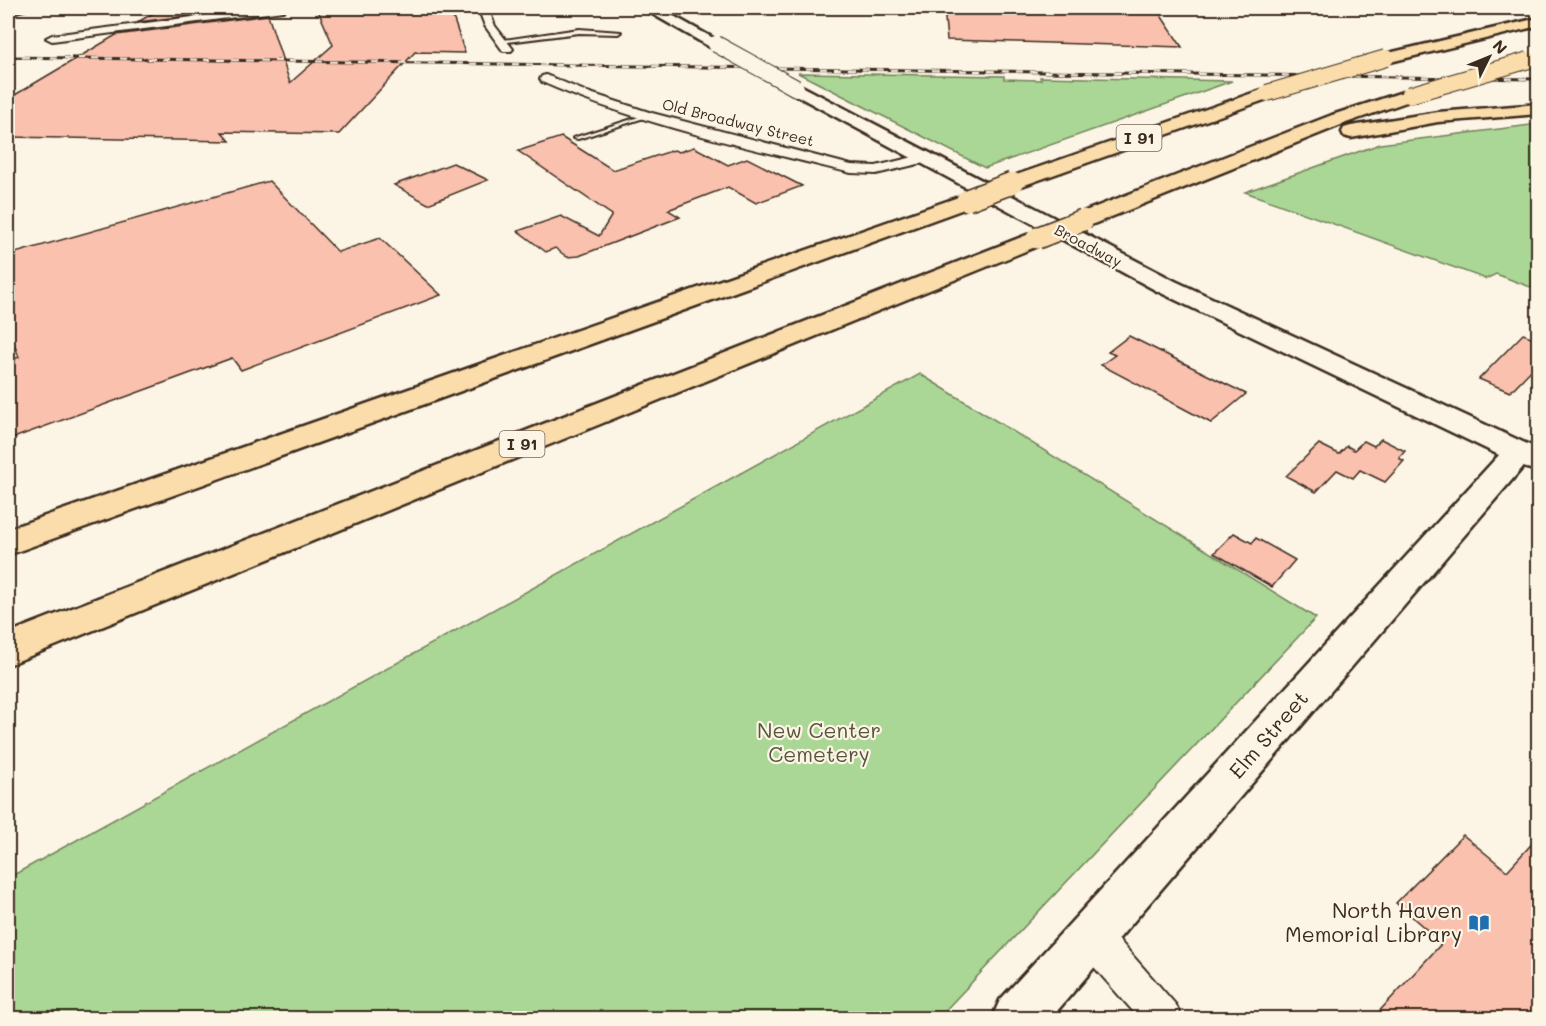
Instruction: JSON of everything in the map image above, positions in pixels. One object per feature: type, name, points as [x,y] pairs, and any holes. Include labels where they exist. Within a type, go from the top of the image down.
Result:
[{"type":"highway","name":"I 91","points":[[8,542],[1267,93],[1386,58],[1539,22]]},
{"type":"highway","name":"I 91","points":[[8,649],[1036,238],[1350,115],[1409,95],[1534,59]]},
{"type":"highway","points":[[1234,160],[1287,154],[1344,134],[1393,123],[1461,114],[1539,109]]},
{"type":"main road","name":"Broadway","points":[[649,8],[1107,256],[1211,309],[1529,456]]},
{"type":"main road","name":"Elm Street","points":[[1018,1018],[1529,456]]},
{"type":"street","points":[[8,11],[26,8]]},
{"type":"street","points":[[52,38],[283,8]]},
{"type":"street","points":[[484,10],[490,26],[503,45]]},
{"type":"street","name":"Old Broadway Street","points":[[546,79],[582,95],[647,117],[859,170],[884,169],[926,158]]},
{"type":"street","points":[[1092,936],[1163,1018]]},
{"type":"lane","points":[[484,10],[513,8]]},
{"type":"lane","points":[[503,45],[579,31],[618,32]]},
{"type":"lane","points":[[576,138],[647,117]]},
{"type":"green space","points":[[798,73],[1004,76],[1004,79],[1041,80],[1040,77],[1232,81],[985,168]]},
{"type":"green space","points":[[1538,124],[1538,290],[1496,274],[1486,279],[1245,192],[1380,144]]},
{"type":"green space","name":"New Center Cemetery","points":[[920,374],[1316,618],[938,1018],[8,1018],[8,878]]},
{"type":"building","points":[[162,8],[249,8],[138,22]]},
{"type":"building","points":[[317,8],[450,8],[465,53],[415,52],[339,134],[222,132],[230,141],[8,137],[8,99],[116,35],[268,15],[290,83],[333,45]]},
{"type":"building","points":[[944,8],[1156,8],[1182,47],[947,40]]},
{"type":"building","points":[[561,137],[613,170],[674,150],[679,152],[694,147],[728,165],[747,158],[802,186],[756,203],[728,187],[668,210],[680,217],[579,256],[567,257],[555,248],[546,252],[518,231],[561,216],[599,236],[612,215],[518,151]]},
{"type":"building","points":[[453,163],[488,180],[428,204],[394,185]]},
{"type":"building","points":[[269,181],[338,252],[380,238],[441,295],[241,370],[232,358],[8,440],[8,361],[19,357],[8,327],[8,255]]},
{"type":"building","points":[[1523,334],[1539,340],[1539,362],[1510,392],[1479,379]]},
{"type":"building","points":[[1129,336],[1246,394],[1211,423],[1101,365],[1115,355],[1108,352]]},
{"type":"building","points":[[1381,439],[1405,451],[1399,458],[1404,461],[1385,482],[1360,470],[1353,478],[1337,470],[1316,492],[1286,476],[1319,444],[1339,454],[1347,446],[1354,450],[1364,441],[1374,446]]},
{"type":"building","points":[[1234,533],[1252,543],[1256,538],[1295,560],[1272,587],[1214,553]]},
{"type":"building","name":"North Haven Memorial Library","points":[[1463,835],[1507,871],[1539,836],[1539,1018],[1373,1018],[1442,943],[1396,903]]},
{"type":"railway","points":[[8,57],[1538,79]]},
{"type":"place","name":"North Haven Memorial Library","points":[[1479,923]]}]
